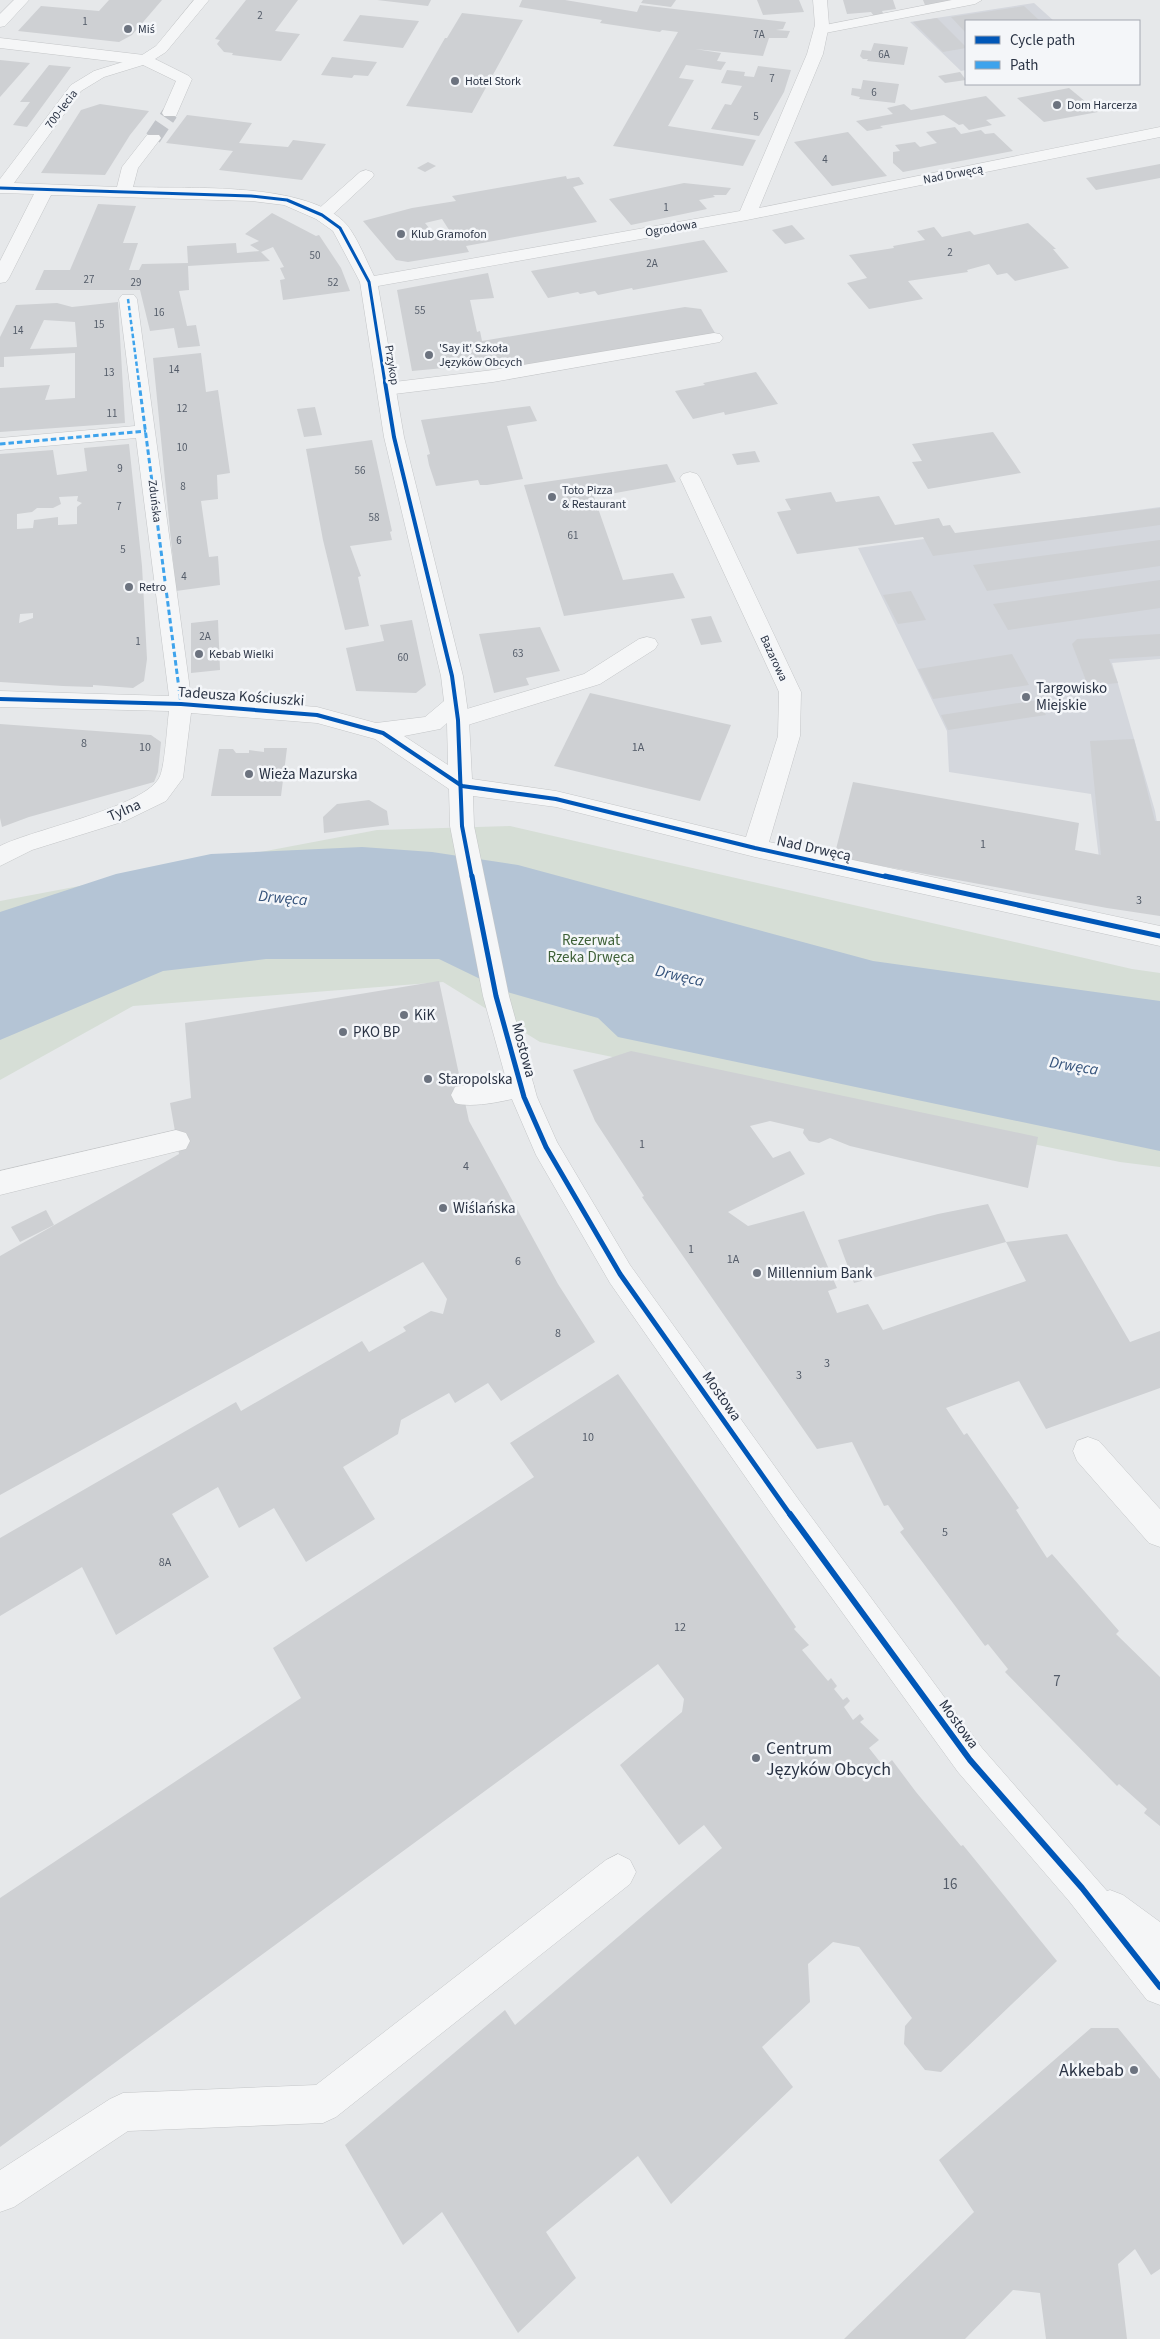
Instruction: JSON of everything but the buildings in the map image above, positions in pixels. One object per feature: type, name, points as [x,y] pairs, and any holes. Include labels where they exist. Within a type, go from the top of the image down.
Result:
[{"type":"street","points":[[0,23],[22,0]]},
{"type":"street","name":"700-lecia","points":[[1,188],[76,88],[99,74],[144,60],[161,48],[202,0]]},
{"type":"street","points":[[747,215],[815,54],[820,30],[820,0]]},
{"type":"street","points":[[820,30],[975,0]]},
{"type":"street","points":[[0,42],[144,60],[184,79],[170,113]]},
{"type":"street","name":"Nad Drwęcą","points":[[747,215],[1160,132]]},
{"type":"street","points":[[124,191],[130,168],[153,138]]},
{"type":"street","points":[[322,215],[366,175]]},
{"type":"street","name":"Przykop","points":[[1,188],[251,196],[287,200],[322,215],[340,228],[369,282],[394,437],[452,676],[457,712],[462,786],[462,826],[468,852]]},
{"type":"street","points":[[0,278],[46,189]]},
{"type":"street","name":"Ogrodowa","points":[[369,282],[747,215]]},
{"type":"street","name":"Zduńska","points":[[128,299],[181,704]]},
{"type":"street","points":[[386,389],[493,376],[714,338]]},
{"type":"street","points":[[0,444],[146,431]]},
{"type":"street","name":"Bazarowa","points":[[690,478],[790,692],[789,736],[755,848]]},
{"type":"street","points":[[457,712],[592,679],[648,644]]},
{"type":"street","name":"Tadeusza Kościuszki","points":[[0,699],[181,704],[317,715],[383,733],[462,786]]},
{"type":"street","name":"Tylna","points":[[0,858],[24,844],[117,815],[158,795],[171,778],[181,704]]},
{"type":"street","name":"Tadeusza Kościuszki","points":[[377,731],[409,728],[432,723],[457,712]]},
{"type":"street","name":"Nad Drwęcą","points":[[462,786],[556,799],[755,848],[1160,936]]},
{"type":"street","name":"Mostowa","points":[[468,852],[496,996],[521,1086],[546,1147],[620,1274],[784,1506],[970,1760],[1082,1888]]},
{"type":"street","points":[[464,1095],[521,1086]]},
{"type":"street","points":[[0,1183],[176,1141]]},
{"type":"street","points":[[1088,1451],[1160,1532]]},
{"type":"street","points":[[0,2193],[123,2112],[323,2104],[618,1872]]},
{"type":"street","points":[[1082,1888],[1160,1944]]},
{"type":"street","points":[[1082,1888],[1160,1987]]},
{"type":"shaded area","points":[[1034,3],[1053,20],[965,20],[965,70],[961,71],[910,22]]},
{"type":"shaded area","name":"Targowisko Miejskie","points":[[1160,507],[1160,659],[1112,663],[1155,811],[1160,840],[1101,874],[1091,794],[949,772],[947,731],[858,548]]},
{"type":"green space","name":"Rezerwat Rzeka Drwęca","points":[[510,826],[1132,969],[1160,973],[1160,1167],[1120,1162],[540,1042],[443,982],[133,1006],[0,1080],[0,901],[377,830]]},
{"type":"water","name":"Rezerwat Rzeka Drwęca","points":[[362,847],[432,852],[518,865],[873,961],[1160,1001],[1160,1151],[618,1037],[598,1018],[507,992],[439,959],[266,959],[163,971],[0,1040],[0,912],[116,874],[211,854]]},
{"type":"tunnel","points":[[153,138],[170,113]]},
{"type":"marked path","points":[[128,299],[181,704]]},
{"type":"marked path","points":[[0,444],[146,431]]},
{"type":"cycle path","points":[[0,188],[251,196],[287,200],[322,215],[340,228],[369,282],[394,437],[452,676],[458,720],[462,826],[496,996],[524,1097],[546,1147],[620,1274],[790,1514],[970,1760],[1082,1888],[1160,1987]]},
{"type":"cycle path","points":[[0,699],[181,704],[317,715],[383,733],[462,786],[556,799],[755,848],[1160,936]]},
{"type":"place","name":"Miś","points":[[128,29]]},
{"type":"place","name":"Hotel Stork","points":[[455,81]]},
{"type":"place","name":"Dom Harcerza","points":[[1057,105]]},
{"type":"place","name":"Klub Gramofon","points":[[401,234]]},
{"type":"place","name":"'Say it' Szkoła Języków Obcych","points":[[429,355]]},
{"type":"place","name":"Toto Pizza & Restaurant","points":[[552,497]]},
{"type":"place","name":"Retro","points":[[129,587]]},
{"type":"place","name":"Kebab Wielki","points":[[199,654]]},
{"type":"place","name":"Targowisko Miejskie","points":[[1026,697]]},
{"type":"place","name":"Wieża Mazurska","points":[[249,774]]},
{"type":"place","name":"KiK","points":[[404,1015]]},
{"type":"place","name":"PKO BP","points":[[343,1032]]},
{"type":"place","name":"Staropolska","points":[[428,1079]]},
{"type":"place","name":"Wiślańska","points":[[443,1208]]},
{"type":"place","name":"Millennium Bank","points":[[757,1273]]},
{"type":"place","name":"Centrum Języków Obcych","points":[[756,1758]]},
{"type":"place","name":"Akkebab","points":[[1134,2070]]},
{"type":"water label","name":"Drwęca","points":[[283,897]]},
{"type":"water label","name":"Drwęca","points":[[680,975]]},
{"type":"water label","name":"Drwęca","points":[[1074,1065]]}]
